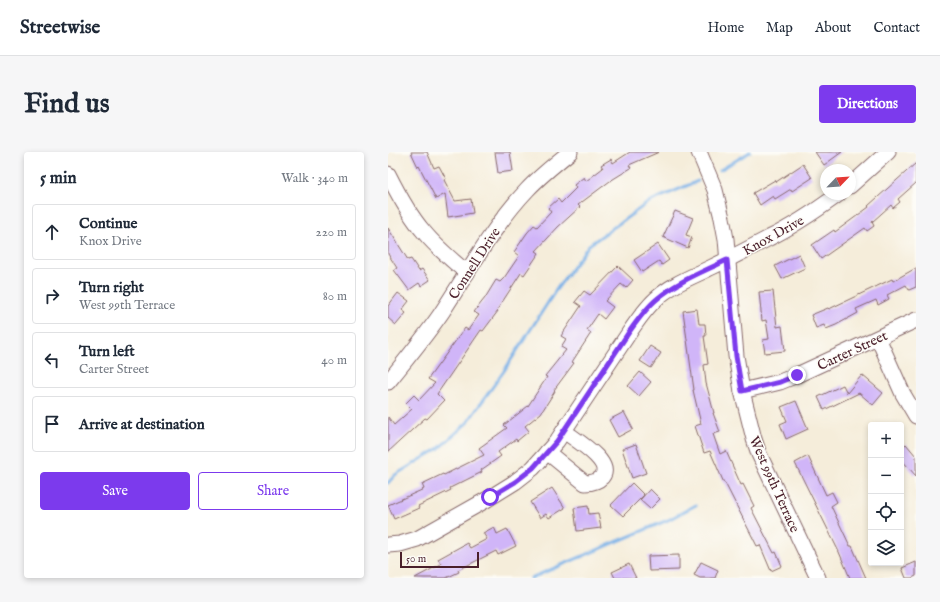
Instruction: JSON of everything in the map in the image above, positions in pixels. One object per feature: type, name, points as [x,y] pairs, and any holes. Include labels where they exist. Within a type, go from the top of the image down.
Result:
[{"type":"street","name":"Connell Drive","points":[[388,382],[409,358],[505,217],[526,190],[544,172],[553,157],[570,152]]},
{"type":"street","name":"West 99th Terrace","points":[[699,152],[715,190],[726,239],[736,356],[742,391],[754,439],[759,454],[818,578]]},
{"type":"street","points":[[856,181],[888,152]]},
{"type":"street","points":[[388,174],[409,212],[424,232],[467,273]]},
{"type":"street","name":"Knox Drive","points":[[388,545],[400,544],[417,539],[486,500],[515,482],[533,468],[564,431],[629,332],[656,299],[673,286],[695,274],[771,238],[831,200]]},
{"type":"street","name":"Carter Street","points":[[742,391],[780,382],[916,320]]},
{"type":"street","points":[[878,338],[903,394],[916,416]]},
{"type":"street","points":[[547,452],[585,483],[593,483],[599,480],[604,474],[605,469],[603,463],[598,457],[564,431]]},
{"type":"building","points":[[411,152],[427,152],[434,168],[439,166],[446,179],[444,180],[455,201],[471,199],[473,213],[448,217],[445,194],[436,199]]},
{"type":"building","points":[[495,152],[510,152],[513,171],[498,173]]},
{"type":"building","points":[[630,152],[659,152],[629,165],[631,168],[610,181],[578,205],[580,207],[558,227],[536,251],[539,253],[524,275],[521,273],[497,310],[498,311],[483,331],[481,330],[437,394],[444,401],[427,419],[425,418],[388,452],[388,417],[394,425],[412,409],[406,403],[414,395],[419,400],[435,383],[428,379],[465,328],[468,330],[479,315],[474,312],[496,280],[500,282],[504,278],[519,256],[514,252],[527,233],[534,225],[537,227],[551,212],[548,208],[558,199],[561,203],[576,188],[574,185],[584,177],[586,181],[603,168],[601,165],[611,159],[613,163]]},
{"type":"building","points":[[815,152],[842,152],[825,164],[823,164]]},
{"type":"building","points":[[916,163],[916,183],[898,199],[900,202],[893,208],[891,205],[872,222],[874,226],[867,231],[865,228],[821,259],[812,245],[834,230],[835,232],[869,207],[868,206]]},
{"type":"building","points":[[803,164],[812,178],[792,191],[791,189],[775,199],[773,196],[760,205],[753,193],[775,180],[776,182]]},
{"type":"building","points":[[675,211],[693,218],[686,235],[692,237],[688,248],[663,237]]},
{"type":"building","points":[[388,228],[408,260],[411,259],[419,271],[422,269],[430,280],[421,286],[419,283],[409,290],[394,270],[397,268],[388,254]]},
{"type":"building","points":[[658,244],[669,260],[662,265],[659,261],[642,272],[634,260]]},
{"type":"building","points":[[799,254],[805,268],[782,279],[775,266]]},
{"type":"building","points":[[618,266],[633,280],[626,288],[621,284],[605,301],[613,307],[604,319],[598,314],[587,330],[591,333],[572,362],[574,363],[554,390],[555,391],[541,413],[525,426],[529,431],[517,441],[516,439],[498,452],[501,456],[481,470],[482,472],[450,488],[451,490],[418,506],[419,508],[394,519],[388,505],[424,489],[422,484],[484,455],[479,448],[507,428],[504,425],[528,406],[547,377],[545,376],[566,350],[561,347],[566,339],[561,336],[581,306],[575,302],[584,291],[590,295]]},
{"type":"building","points":[[916,268],[916,287],[909,290],[906,285],[887,295],[889,299],[878,305],[876,300],[856,309],[858,313],[836,325],[826,329],[824,325],[816,328],[811,315],[828,308],[829,309],[892,279],[893,281]]},
{"type":"building","points":[[773,291],[777,327],[782,326],[785,351],[765,353],[763,340],[769,339],[766,320],[762,321],[759,292]]},
{"type":"building","points":[[398,293],[409,301],[402,310],[406,313],[396,325],[388,318],[388,306]]},
{"type":"building","points":[[697,309],[699,324],[705,324],[706,336],[704,336],[708,364],[704,365],[706,383],[713,413],[720,432],[713,434],[720,454],[726,451],[741,485],[743,484],[754,506],[751,508],[774,553],[776,552],[782,566],[771,571],[760,545],[757,546],[724,483],[710,451],[704,453],[695,426],[701,424],[693,390],[683,311]]},
{"type":"building","points":[[650,346],[661,353],[651,368],[640,361]]},
{"type":"building","points":[[640,372],[651,382],[639,396],[628,386]]},
{"type":"building","points":[[862,375],[883,393],[873,405],[859,393],[824,410],[818,397],[843,385],[847,393]]},
{"type":"building","points":[[796,401],[808,429],[786,439],[780,424],[787,421],[781,407]]},
{"type":"building","points":[[624,412],[633,429],[618,437],[609,420]]},
{"type":"building","points":[[636,444],[646,473],[632,478],[622,449]]},
{"type":"building","points":[[906,444],[916,456],[916,476],[904,462],[904,446]]},
{"type":"building","points":[[808,456],[826,495],[832,492],[837,502],[831,506],[850,546],[852,546],[866,578],[850,578],[839,552],[795,463]]},
{"type":"building","points":[[632,483],[644,495],[623,516],[611,505]]},
{"type":"building","points":[[552,488],[565,508],[549,518],[546,514],[540,518],[530,502]]},
{"type":"building","points":[[650,489],[660,499],[650,509],[640,500]]},
{"type":"building","points":[[588,506],[589,514],[598,513],[601,528],[577,531],[574,508]]},
{"type":"building","points":[[494,527],[497,534],[507,529],[516,546],[498,555],[496,551],[458,570],[459,572],[446,578],[415,578],[441,564],[438,559],[467,543],[470,548],[487,539],[483,533]]},
{"type":"building","points":[[679,555],[679,570],[649,571],[648,556]]},
{"type":"building","points":[[701,562],[718,570],[715,578],[700,578],[694,575]]},
{"type":"building","points":[[916,562],[916,576],[906,578],[902,568]]},
{"type":"building","points":[[629,564],[636,578],[615,578],[612,572]]},
{"type":"waterway","points":[[720,170],[750,152]]},
{"type":"waterway","points":[[388,483],[395,475],[438,449],[467,423],[504,371],[556,290],[589,245],[649,202],[698,181]]},
{"type":"waterway","points":[[531,578],[668,520],[696,505]]},
{"type":"route","points":[[490,497],[515,482],[533,468],[557,441],[629,332],[656,299],[673,286],[695,274],[727,260],[736,356],[742,391],[780,382],[797,375]]}]
